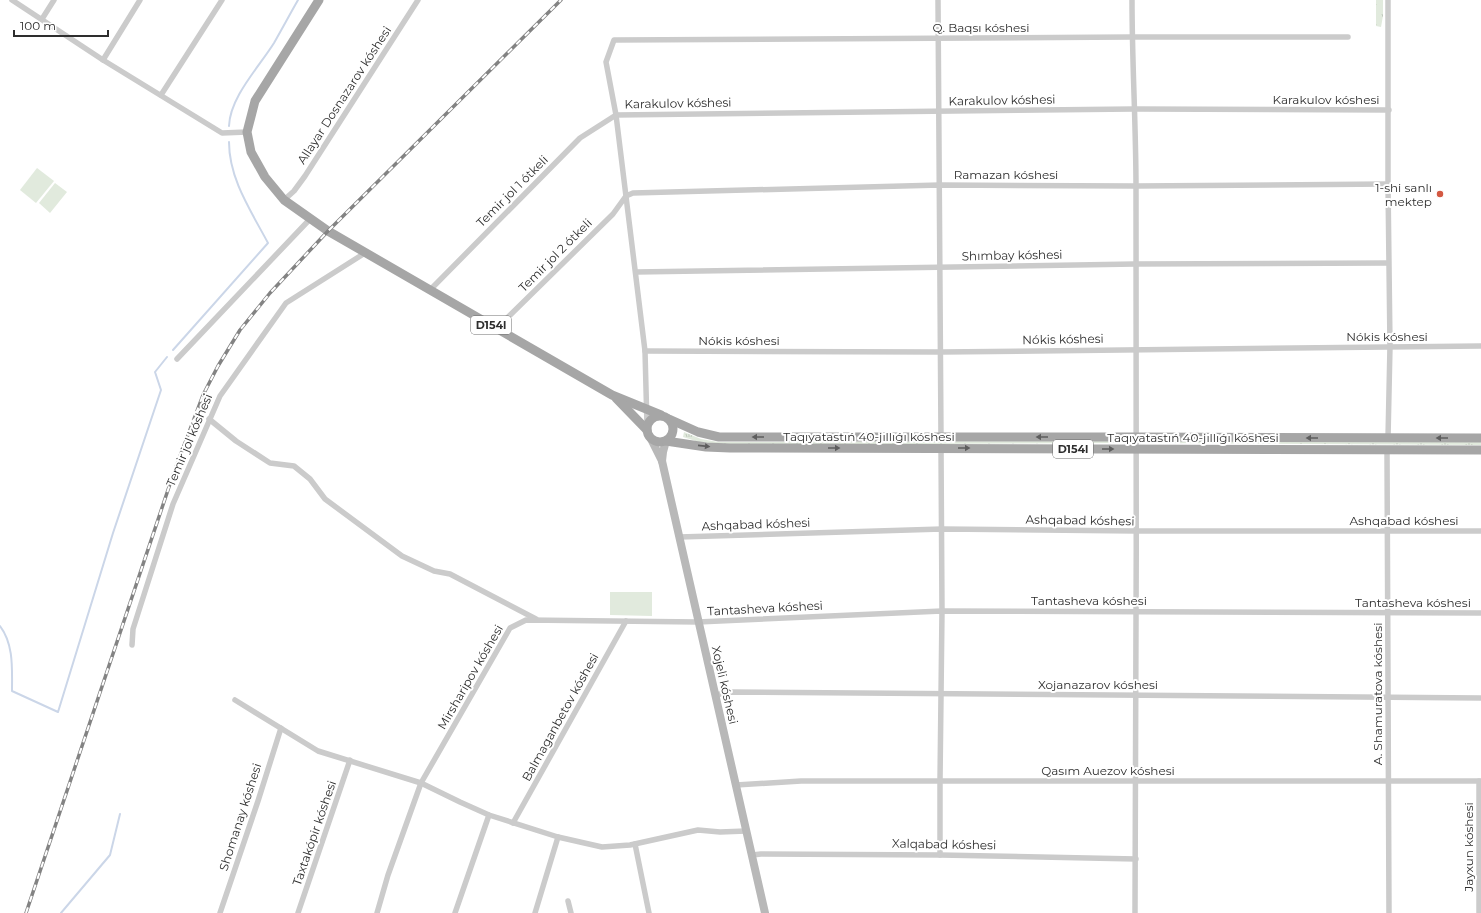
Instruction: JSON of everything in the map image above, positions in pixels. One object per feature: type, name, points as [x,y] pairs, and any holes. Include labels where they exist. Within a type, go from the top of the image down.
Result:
[{"type":"main road","name":"D154l","points":[[319,0],[255,101],[247,132],[251,152],[264,177],[284,200],[328,231],[612,395],[665,417]]},
{"type":"main road","name":"D154l","points":[[612,395],[657,442],[666,441]]},
{"type":"main road","points":[[648,431],[651,419],[657,416],[665,417],[674,426],[674,431],[670,439],[666,441]]},
{"type":"main road","name":"Taqıyatastıń 40-jıllıǵı kóshesi","points":[[665,417],[698,432],[719,438],[1481,438]]},
{"type":"main road","name":"Taqıyatastıń 40-jıllıǵı kóshesi","points":[[666,441],[706,447],[730,448],[1387,451],[1481,450]]},
{"type":"street","points":[[12,0],[103,60],[222,133],[247,132]]},
{"type":"street","points":[[42,19],[54,0]]},
{"type":"street","points":[[103,60],[140,0]]},
{"type":"street","points":[[161,95],[222,0]]},
{"type":"street","name":"Allayar Dosnazarov kóshesi","points":[[284,200],[294,191],[305,176],[418,0]]},
{"type":"street","points":[[938,0],[941,437]]},
{"type":"street","points":[[1132,0],[1136,186],[1135,350],[1137,695],[1135,913]]},
{"type":"street","points":[[1388,0],[1388,263],[1390,346],[1388,438]]},
{"type":"street","name":"Q. Baqsı kóshesi","points":[[616,115],[606,62],[614,40],[1132,36],[1348,37]]},
{"type":"street","name":"Karakulov kóshesi","points":[[616,115],[1134,109],[1389,110]]},
{"type":"street","points":[[616,115],[646,351],[648,431],[662,461]]},
{"type":"street","name":"Temir jol 1 ótkeli","points":[[430,290],[580,138],[616,115]]},
{"type":"street","name":"Ramazan kóshesi","points":[[626,196],[633,193],[940,185],[1136,186],[1388,184]]},
{"type":"street","name":"Temir jol 2 ótkeli","points":[[497,328],[613,214],[626,196]]},
{"type":"street","points":[[177,359],[311,218]]},
{"type":"street","name":"Temir jol kóshesi","points":[[132,645],[133,629],[173,504],[220,396],[286,303],[365,253]]},
{"type":"street","name":"Shımbay kóshesi","points":[[636,272],[1135,264],[1388,263]]},
{"type":"street","name":"Nókis kóshesi","points":[[646,351],[941,352],[1481,346]]},
{"type":"street","points":[[209,419],[236,441],[270,463],[294,466],[310,479],[325,499],[402,556],[434,571],[450,574],[538,620]]},
{"type":"street","points":[[662,461],[666,441]]},
{"type":"street","points":[[940,855],[942,694],[941,448]]},
{"type":"street","name":"A. Shamuratova kóshesi","points":[[1387,451],[1388,913]]},
{"type":"street","name":"Xojeli kóshesi","points":[[662,461],[765,913]]},
{"type":"street","name":"Ashqabad kóshesi","points":[[679,537],[942,529],[1136,531],[1481,531]]},
{"type":"street","name":"Tantasheva kóshesi","points":[[698,622],[942,611],[1481,613]]},
{"type":"street","name":"Mirsharipov kóshesi","points":[[377,913],[388,875],[421,783],[510,628],[526,620],[698,622]]},
{"type":"street","name":"Balmaganbetov kóshesi","points":[[513,823],[626,621]]},
{"type":"street","name":"Xojanazarov kóshesi","points":[[715,695],[730,692],[1481,698]]},
{"type":"street","points":[[235,700],[318,751],[421,783],[489,815],[558,837],[602,846],[635,844],[698,830],[746,832]]},
{"type":"street","name":"Shomanay kóshesi","points":[[220,913],[281,728]]},
{"type":"street","name":"Taxtakópir kóshesi","points":[[298,913],[350,760]]},
{"type":"street","name":"Qasım Auezov kóshesi","points":[[736,784],[800,781],[1480,781]]},
{"type":"street","name":"Jayxun kóshesi","points":[[1479,913],[1480,781]]},
{"type":"street","points":[[455,913],[489,815]]},
{"type":"street","points":[[535,913],[558,837]]},
{"type":"street","points":[[635,844],[649,913]]},
{"type":"street","name":"Xalqabad kóshesi","points":[[752,855],[940,855],[1136,859]]},
{"type":"street","points":[[568,901],[571,913]]},
{"type":"green space","points":[[1376,0],[1383,0],[1381,27],[1376,26]]},
{"type":"green space","points":[[37,168],[54,181],[36,203],[20,190]]},
{"type":"green space","points":[[55,183],[67,192],[50,213],[39,203]]},
{"type":"green space","points":[[684,432],[701,439],[718,442],[1121,441],[1121,443],[718,445],[699,442],[683,437]]},
{"type":"green space","points":[[1153,441],[1481,442],[1481,445],[1153,443]]},
{"type":"green space","points":[[610,592],[652,592],[652,616],[610,615]]},
{"type":"waterway","points":[[229,126],[234,104],[240,93],[274,43],[298,0]]},
{"type":"waterway","points":[[173,350],[268,243],[248,207],[237,182],[230,156],[229,142]]},
{"type":"waterway","points":[[0,626],[5,633],[10,649],[12,691],[58,712],[113,533],[161,390],[155,372],[167,357]]},
{"type":"waterway","points":[[61,913],[110,855],[120,814]]},
{"type":"railway","points":[[26,913],[174,472],[203,395],[218,366],[240,330],[270,293],[328,231],[561,0]]},
{"type":"place","name":"1-shi sanlı mektep","points":[[1440,194]]}]
